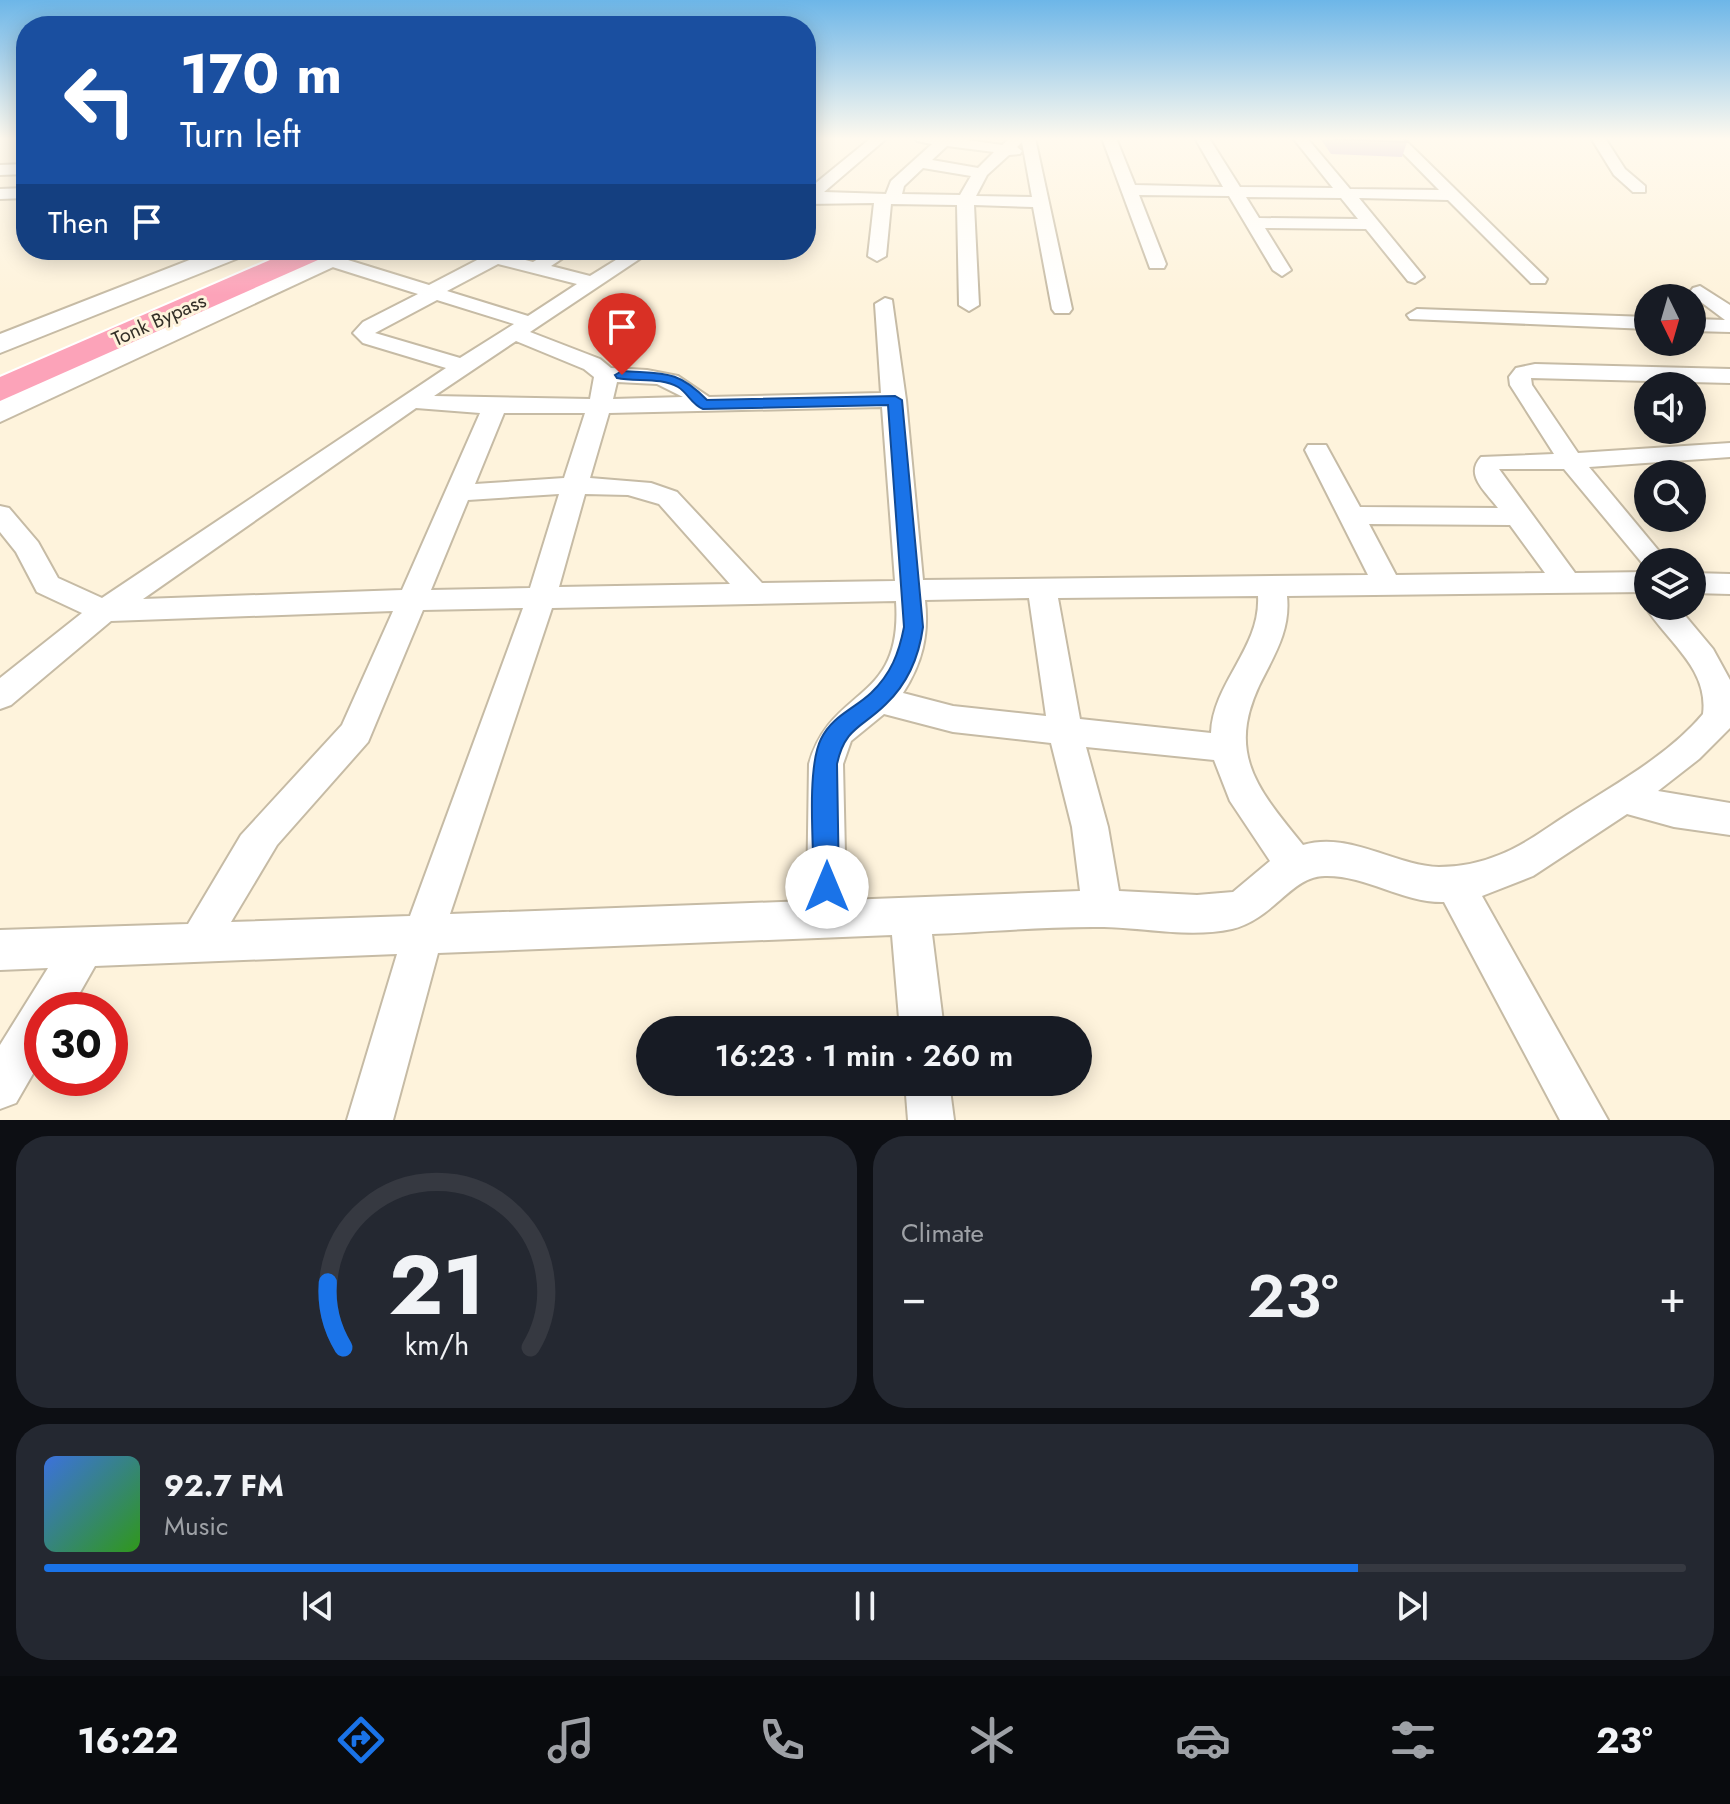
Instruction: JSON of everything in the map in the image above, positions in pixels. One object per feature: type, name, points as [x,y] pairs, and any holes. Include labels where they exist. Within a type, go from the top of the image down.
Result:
[{"type":"highway","points":[[0,374],[261,260]]},
{"type":"highway","name":"Tonk Bypass","points":[[0,390],[315,260]]},
{"type":"street","points":[[877,256],[888,198],[893,190]]},
{"type":"street","points":[[969,305],[965,200],[971,190]]},
{"type":"street","points":[[1039,190],[1062,309]]},
{"type":"street","points":[[1129,190],[1157,264]]},
{"type":"street","points":[[1157,190],[1455,195]]},
{"type":"street","points":[[1345,190],[1415,277]]},
{"type":"street","points":[[1450,190],[1538,279]]},
{"type":"street","points":[[1234,191],[1282,270]]},
{"type":"street","points":[[816,198],[1041,202]]},
{"type":"street","points":[[1254,223],[1372,224]]},
{"type":"street","points":[[0,344],[212,260]]},
{"type":"street","points":[[0,413],[317,260]]},
{"type":"street","points":[[350,260],[522,328],[592,364],[605,375],[667,378],[683,384],[703,404]]},
{"type":"street","points":[[463,366],[370,339],[363,333],[370,326],[491,260]]},
{"type":"street","points":[[503,260],[594,283]]},
{"type":"street","points":[[535,268],[549,260]]},
{"type":"street","points":[[0,696],[104,611],[463,366],[629,260]]},
{"type":"street","points":[[1706,297],[1730,315]]},
{"type":"street","points":[[827,918],[826,764],[831,742],[845,723],[878,700],[897,677],[910,651],[913,627],[885,304]]},
{"type":"street","points":[[1417,315],[1634,323]]},
{"type":"street","points":[[1706,325],[1730,326]]},
{"type":"street","points":[[1634,560],[1521,385],[1520,377],[1524,373],[1730,376]]},
{"type":"street","points":[[370,1120],[423,935],[541,598],[606,383],[605,375]]},
{"type":"street","points":[[411,401],[495,406],[599,406],[895,400]]},
{"type":"street","points":[[200,941],[241,864],[266,831],[343,751],[356,732],[495,406]]},
{"type":"street","points":[[1317,450],[1387,584]]},
{"type":"street","points":[[1567,583],[1486,474],[1486,466],[1502,460],[1571,461],[1730,450]]},
{"type":"street","points":[[457,493],[574,488],[642,487],[657,490],[668,498],[755,594]]},
{"type":"street","points":[[0,514],[28,548],[47,585],[104,611],[411,600],[1042,588],[1634,585]]},
{"type":"street","points":[[1351,515],[1518,517]]},
{"type":"street","points":[[1706,583],[1730,584]]},
{"type":"street","points":[[1272,586],[1273,620],[1260,656],[1233,705],[1227,724],[1227,748],[1236,776],[1259,817],[1295,864]]},
{"type":"street","points":[[1042,588],[1065,730],[1090,827],[1102,909]]},
{"type":"street","points":[[0,950],[910,915],[1102,909],[1232,911],[1256,901],[1295,864],[1322,859],[1348,862],[1415,880],[1455,885],[1518,865],[1572,833],[1701,739],[1720,718],[1722,695],[1717,677],[1675,620]]},
{"type":"street","points":[[878,700],[953,719],[1227,748]]},
{"type":"street","points":[[1621,797],[1674,811],[1730,819]]},
{"type":"street","points":[[1455,885],[1585,1120]]},
{"type":"street","points":[[910,915],[921,1016]]},
{"type":"street","points":[[57,992],[83,948]]},
{"type":"street","points":[[0,1087],[24,1047]]},
{"type":"street","points":[[928,1096],[931,1120]]},
{"type":"route","points":[[622,375],[667,378],[683,384],[703,404],[895,400],[913,627],[910,651],[897,677],[878,700],[845,723],[831,742],[826,764],[827,887]]}]
